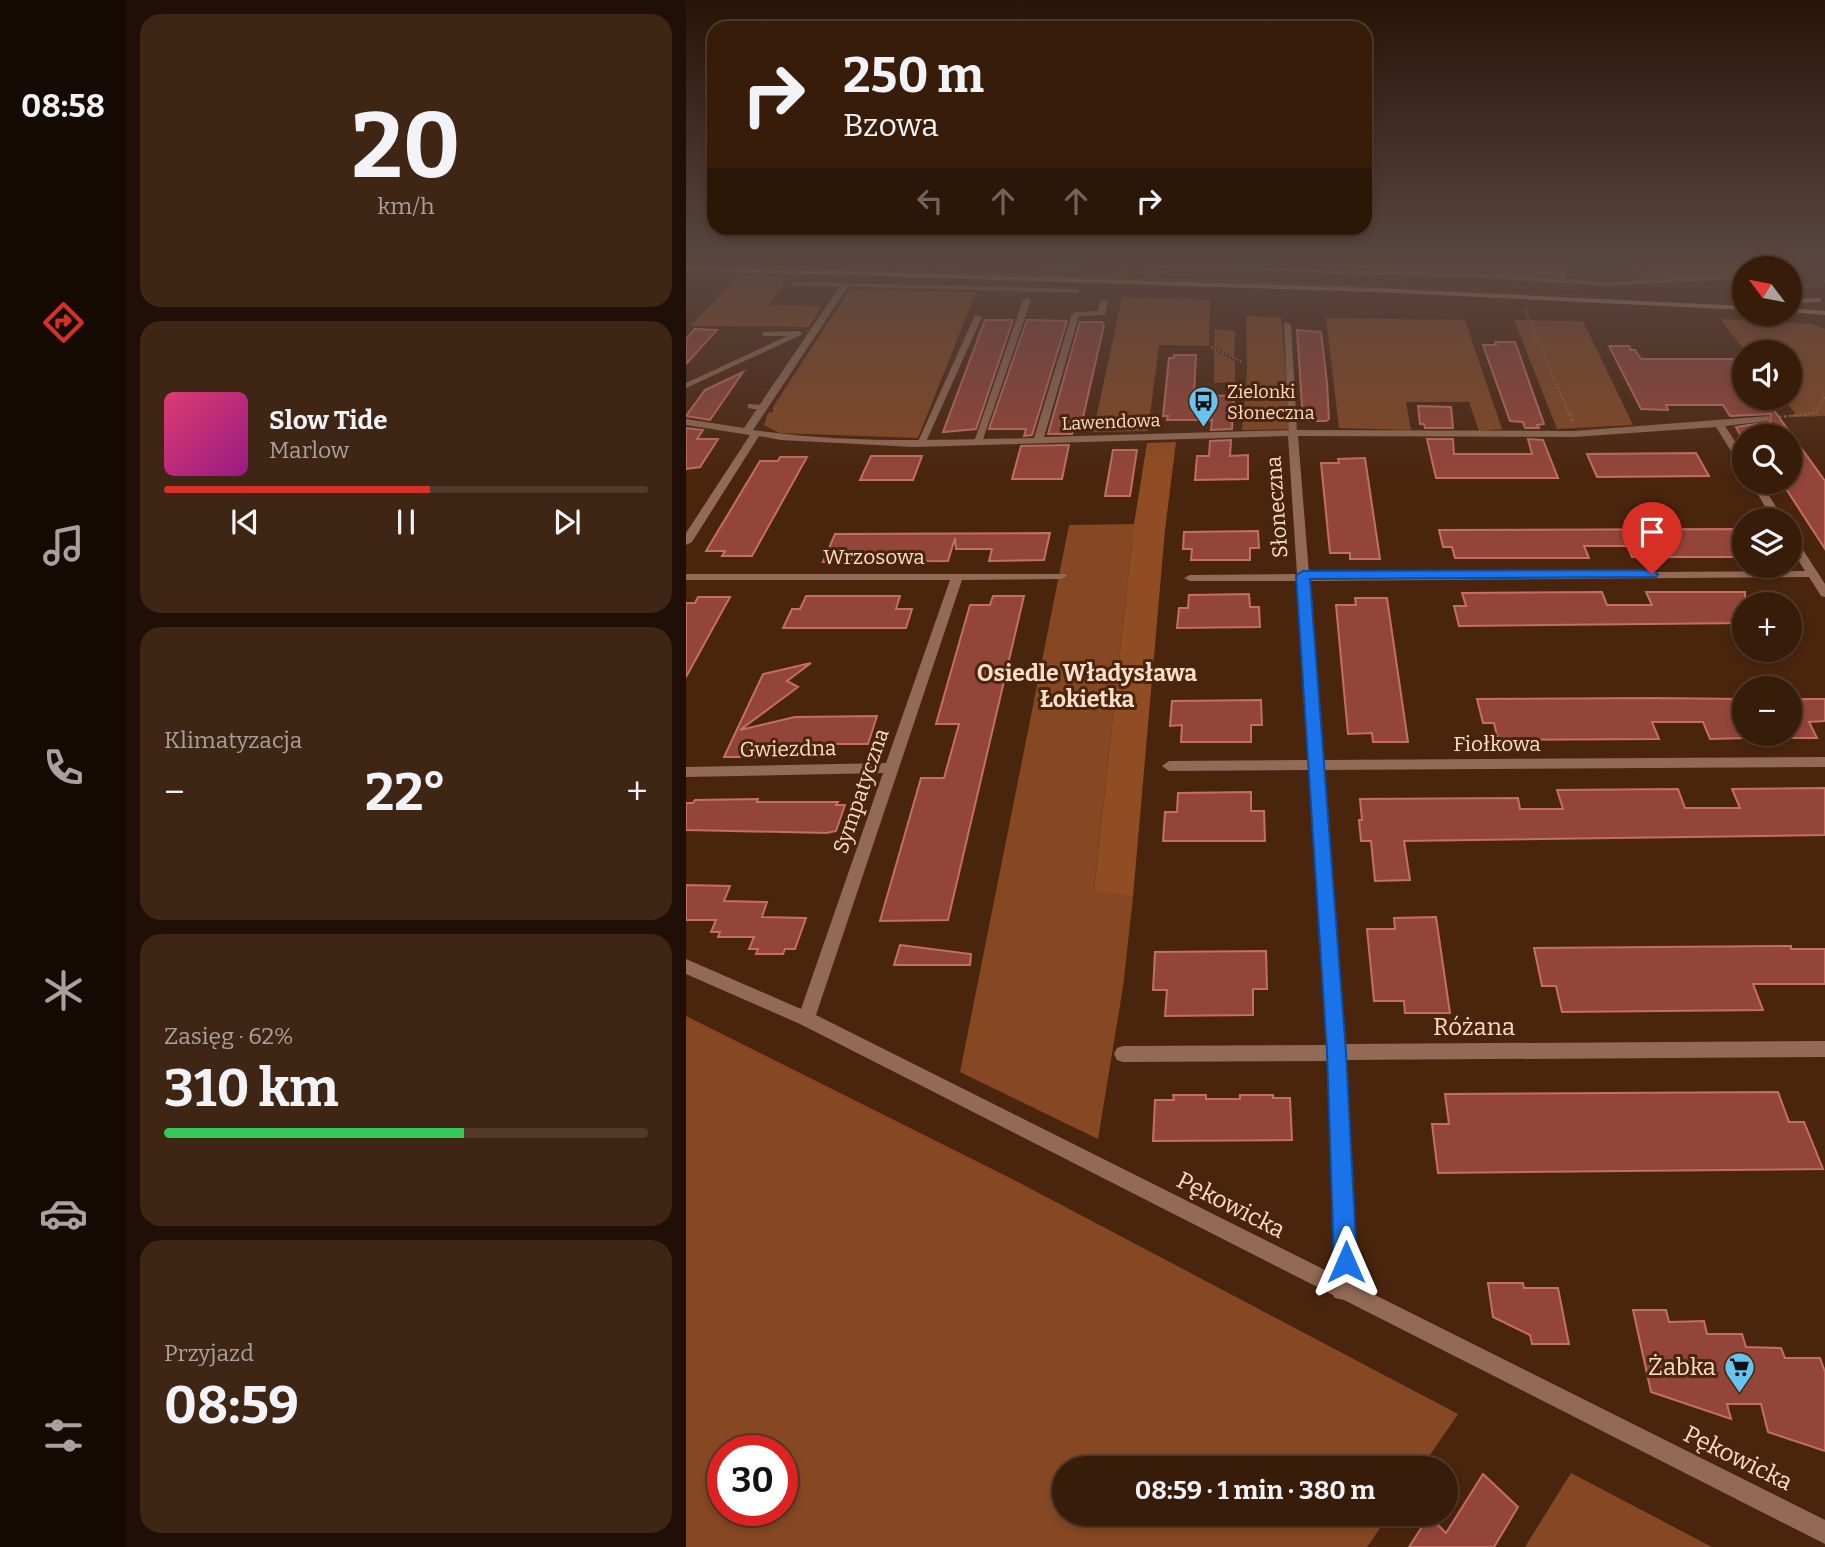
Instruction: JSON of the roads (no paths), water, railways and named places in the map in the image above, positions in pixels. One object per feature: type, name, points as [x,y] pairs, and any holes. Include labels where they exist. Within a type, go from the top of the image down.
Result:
[{"type":"street","points":[[1038,440],[1071,332]]},
{"type":"street","points":[[686,542],[752,432],[763,407],[813,333]]},
{"type":"street","name":"Lawendowa","points":[[686,422],[802,439],[921,444],[1293,433],[1577,433],[1719,424],[1766,418]]},
{"type":"street","points":[[1719,424],[1732,444]]},
{"type":"street","name":"Słoneczna","points":[[1293,433],[1336,1052],[1346,1240],[1342,1291]]},
{"type":"street","points":[[1802,556],[1825,593]]},
{"type":"street","points":[[1190,578],[1813,573]]},
{"type":"street","name":"Sympatyczna","points":[[806,1019],[957,576]]},
{"type":"street","name":"Wrzosowa","points":[[686,577],[1061,576]]},
{"type":"street","name":"Fiołkowa","points":[[1169,765],[1825,762]]},
{"type":"street","name":"Gwiezdna","points":[[686,772],[890,768]]},
{"type":"street","name":"Pękowicka","points":[[686,966],[806,1019],[1825,1532]]},
{"type":"street","name":"Różana","points":[[1123,1054],[1825,1049]]},
{"type":"lane","points":[[921,444],[971,332]]},
{"type":"lane","points":[[978,442],[1016,332]]},
{"type":"lane","points":[[1287,332],[1293,433]]},
{"type":"lane","points":[[686,386],[798,333]]},
{"type":"lane","points":[[766,334],[813,333]]},
{"type":"lane","points":[[751,406],[763,407]]},
{"type":"place","name":"Zielonki Słoneczna","points":[[1204,429]]},
{"type":"place","name":"Żabka","points":[[1739,1394]]},
{"type":"district","name":"Osiedle Władysława Łokietka","points":[[1087,686]]}]
